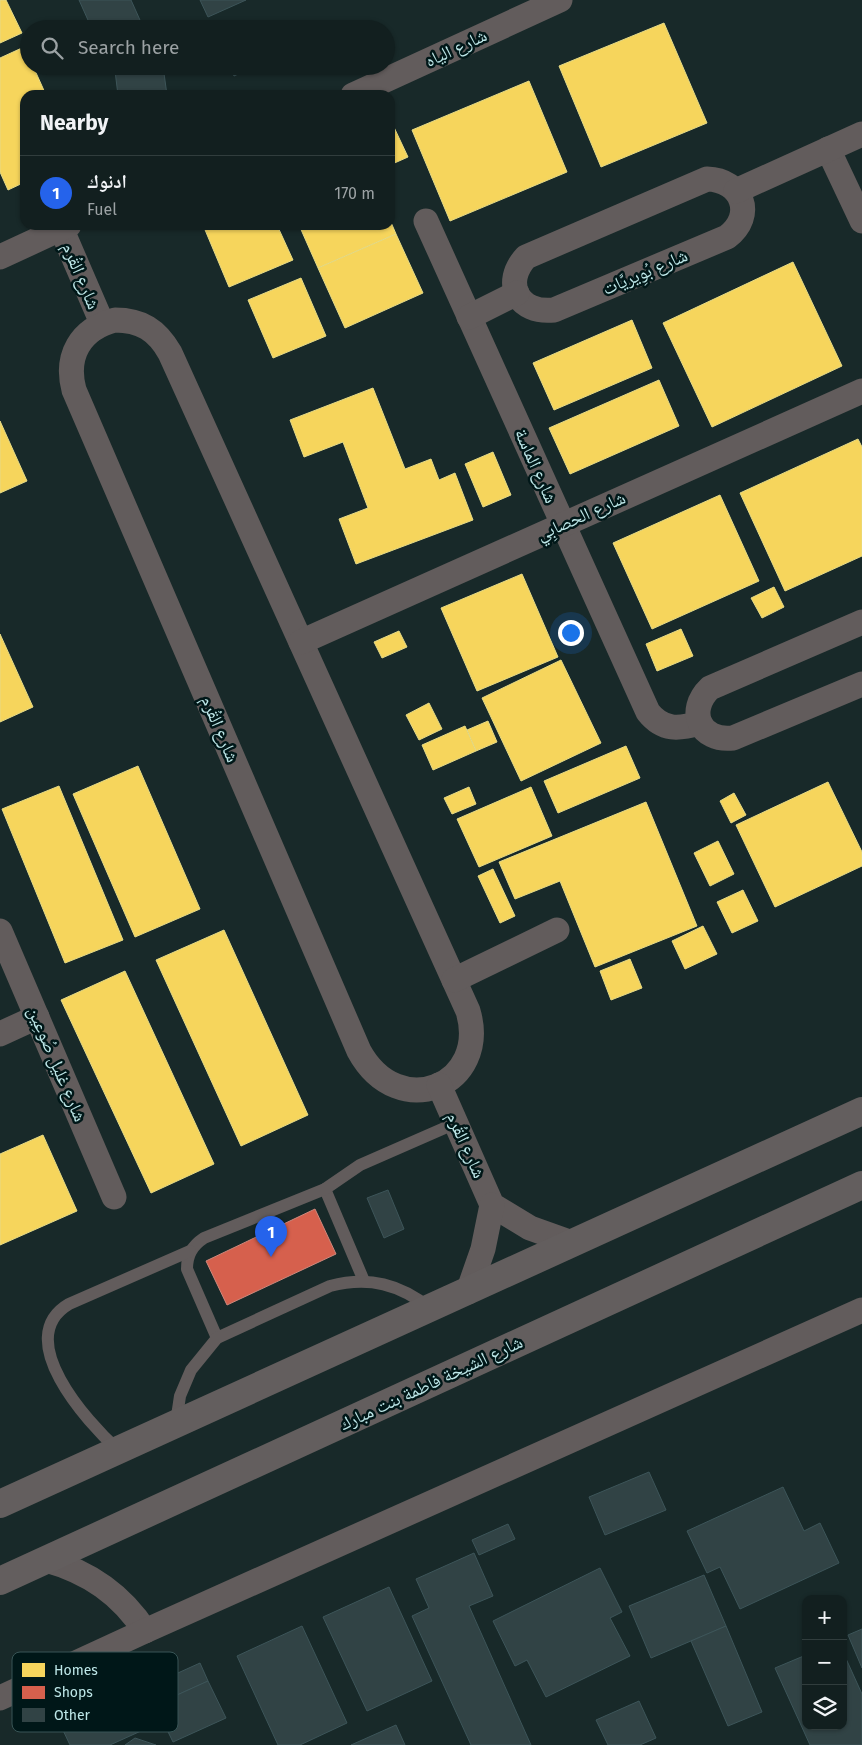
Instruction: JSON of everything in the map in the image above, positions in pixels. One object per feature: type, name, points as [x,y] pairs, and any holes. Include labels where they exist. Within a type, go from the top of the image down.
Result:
[{"type":"main road","points":[[0,1504],[430,1310],[862,1111]]},
{"type":"main road","name":"شارع الشيخة فاطمة بنت مبارك","points":[[0,1582],[862,1185]]},
{"type":"street","name":"شارع الياه","points":[[363,90],[560,0]]},
{"type":"street","points":[[469,317],[516,293],[515,273],[519,264],[534,252],[697,182],[718,179],[728,183],[736,191],[862,134]]},
{"type":"street","points":[[828,149],[862,221]]},
{"type":"street","name":"شارع بُوِيريَّات","points":[[516,293],[528,306],[545,311],[554,310],[727,237],[736,231],[741,222],[742,200],[736,191]]},
{"type":"street","name":"شارع الماسة","points":[[426,221],[648,712],[660,724],[672,728],[683,728],[700,723]]},
{"type":"street","points":[[0,257],[58,230]]},
{"type":"street","name":"شارع القُرم","points":[[66,230],[102,323]]},
{"type":"street","name":"شارع القُرم","points":[[115,320],[129,320],[142,323],[154,331],[163,341],[301,642],[468,1011],[472,1036],[470,1048],[462,1065],[450,1079],[439,1085],[415,1090],[391,1085],[371,1071],[359,1051],[74,390],[71,377],[74,351],[85,335],[102,323],[115,320]]},
{"type":"street","name":"شارع الحصابِي","points":[[301,642],[862,391]]},
{"type":"street","points":[[862,622],[710,688],[698,704],[697,714],[700,723],[714,737],[734,738],[862,684]]},
{"type":"street","points":[[454,980],[557,930]]},
{"type":"street","name":"شارع غليل صُوعِين","points":[[0,931],[114,1197]]},
{"type":"street","points":[[0,1034],[36,1017]]},
{"type":"street","name":"شارع القُرم","points":[[439,1085],[492,1205]]},
{"type":"street","points":[[468,1292],[483,1249],[492,1205],[530,1228],[572,1243]]},
{"type":"street","points":[[100,1652],[862,1310]]},
{"type":"street","points":[[46,1560],[67,1566],[104,1585],[133,1613],[145,1631]]},
{"type":"street","points":[[0,1698],[12,1692]]},
{"type":"lane","points":[[118,1450],[97,1431],[78,1409],[63,1385],[48,1345],[50,1322],[61,1308],[190,1251],[204,1238],[324,1189],[360,1165],[456,1123]]},
{"type":"lane","points":[[324,1189],[364,1280]]},
{"type":"lane","points":[[190,1251],[187,1270],[189,1278],[217,1338]]},
{"type":"lane","points":[[176,1424],[180,1396],[185,1383],[198,1359],[217,1338],[330,1286],[364,1280],[382,1282],[400,1288],[430,1310]]},
{"type":"building: Homes","points":[[0,0],[6,0],[20,29],[20,34],[0,43]]},
{"type":"building: Homes","points":[[664,23],[707,123],[601,167],[559,66]]},
{"type":"building: Homes","points":[[20,49],[20,75],[37,75],[44,90],[20,90],[20,184],[8,190],[0,172],[0,58]]},
{"type":"building: Homes","points":[[529,81],[567,172],[450,221],[412,130]]},
{"type":"building: Homes","points":[[395,129],[408,157],[395,163]]},
{"type":"building: Homes","points":[[205,230],[279,230],[293,260],[229,287]]},
{"type":"building: Homes","points":[[301,230],[394,230],[396,234],[318,268]]},
{"type":"building: Homes","points":[[396,234],[423,293],[345,328],[318,268]]},
{"type":"building: Homes","points":[[793,262],[842,366],[712,427],[663,323]]},
{"type":"building: Homes","points":[[301,278],[326,336],[273,358],[248,300]]},
{"type":"building: Homes","points":[[632,320],[652,368],[554,410],[533,363]]},
{"type":"building: Homes","points":[[659,380],[679,426],[570,474],[549,428]]},
{"type":"building: Homes","points":[[373,388],[405,469],[431,459],[439,480],[455,473],[473,520],[356,564],[339,519],[368,508],[343,442],[304,457],[290,420]]},
{"type":"building: Homes","points":[[0,421],[27,481],[0,493]]},
{"type":"building: Homes","points":[[858,439],[862,447],[862,556],[785,591],[740,493]]},
{"type":"building: Homes","points":[[493,452],[511,495],[483,507],[465,464]]},
{"type":"building: Homes","points":[[720,495],[759,581],[652,629],[613,543]]},
{"type":"building: Homes","points":[[522,574],[558,657],[477,691],[441,608]]},
{"type":"building: Homes","points":[[774,587],[784,607],[762,618],[751,598]]},
{"type":"building: Homes","points":[[681,629],[693,656],[657,671],[646,644]]},
{"type":"building: Homes","points":[[399,631],[407,647],[382,658],[374,642]]},
{"type":"building: Homes","points":[[0,634],[33,707],[0,722]]},
{"type":"building: Homes","points":[[561,660],[601,743],[521,781],[482,698]]},
{"type":"building: Homes","points":[[429,703],[442,729],[419,740],[406,715]]},
{"type":"building: Homes","points":[[488,721],[497,742],[476,751],[467,730]]},
{"type":"building: Homes","points":[[465,726],[476,751],[433,770],[422,745]]},
{"type":"building: Homes","points":[[626,746],[640,778],[558,813],[544,781]]},
{"type":"building: Homes","points":[[138,766],[200,909],[135,937],[73,794]]},
{"type":"building: Homes","points":[[828,782],[862,852],[862,866],[775,907],[736,825]]},
{"type":"building: Homes","points":[[59,786],[123,940],[65,963],[2,809]]},
{"type":"building: Homes","points":[[469,787],[476,804],[452,814],[444,798]]},
{"type":"building: Homes","points":[[531,787],[552,836],[479,867],[457,819]]},
{"type":"building: Homes","points":[[734,793],[746,815],[731,823],[720,801]]},
{"type":"building: Homes","points":[[646,802],[697,926],[595,967],[560,881],[515,899],[499,862]]},
{"type":"building: Homes","points":[[718,841],[734,874],[710,886],[694,853]]},
{"type":"building: Homes","points":[[493,869],[515,916],[500,923],[478,876]]},
{"type":"building: Homes","points":[[743,890],[758,921],[732,933],[717,902]]},
{"type":"building: Homes","points":[[703,926],[717,954],[685,969],[672,941]]},
{"type":"building: Homes","points":[[224,930],[308,1115],[241,1146],[156,960]]},
{"type":"building: Homes","points":[[630,959],[642,988],[611,1000],[600,971]]},
{"type":"building: Homes","points":[[125,971],[214,1164],[151,1193],[61,1000]]},
{"type":"building: Homes","points":[[43,1135],[77,1211],[0,1245],[0,1154]]},
{"type":"building: Shops","points":[[315,1209],[336,1254],[227,1305],[206,1261]]},
{"type":"building: Other","points":[[79,0],[131,0],[140,20],[88,20]]},
{"type":"building: Other","points":[[200,0],[246,0],[208,17]]},
{"type":"building: Other","points":[[116,75],[164,75],[166,90],[117,90]]},
{"type":"building: Other","points":[[388,1190],[404,1229],[384,1238],[367,1198]]},
{"type":"building: Other","points":[[649,1472],[666,1510],[605,1535],[589,1497]]},
{"type":"building: Other","points":[[783,1487],[804,1531],[820,1523],[839,1563],[740,1609],[720,1567],[707,1573],[687,1531]]},
{"type":"building: Other","points":[[508,1524],[515,1539],[479,1555],[472,1540]]},
{"type":"building: Other","points":[[474,1553],[493,1596],[469,1606],[531,1745],[471,1745],[412,1616],[429,1608],[416,1579]]},
{"type":"building: Other","points":[[600,1568],[622,1612],[610,1618],[630,1656],[546,1697],[527,1660],[515,1666],[493,1621]]},
{"type":"building: Other","points":[[704,1575],[726,1626],[651,1658],[629,1606]]},
{"type":"building: Other","points":[[389,1587],[432,1681],[367,1711],[323,1617]]},
{"type":"building: Other","points":[[302,1626],[347,1723],[300,1745],[278,1745],[237,1656]]},
{"type":"building: Other","points":[[726,1626],[762,1712],[728,1726],[691,1641]]},
{"type":"building: Other","points":[[862,1629],[862,1668],[848,1635]]},
{"type":"building: Other","points":[[802,1657],[802,1727],[775,1668]]},
{"type":"building: Other","points":[[847,1661],[862,1694],[862,1745],[810,1745],[803,1730],[847,1730]]},
{"type":"building: Other","points":[[200,1663],[208,1681],[178,1695],[178,1673]]},
{"type":"building: Other","points":[[208,1681],[226,1718],[173,1742],[168,1732],[178,1732],[178,1695]]},
{"type":"building: Other","points":[[639,1701],[656,1738],[640,1745],[608,1745],[596,1720]]},
{"type":"building: Other","points":[[396,1725],[405,1745],[351,1745]]},
{"type":"building: Other","points":[[64,1732],[139,1732],[110,1745],[70,1745]]},
{"type":"building: Other","points":[[135,1738],[156,1745],[125,1745]]},
{"type":"place","name":"ادنوك","points":[[271,1257]]}]
